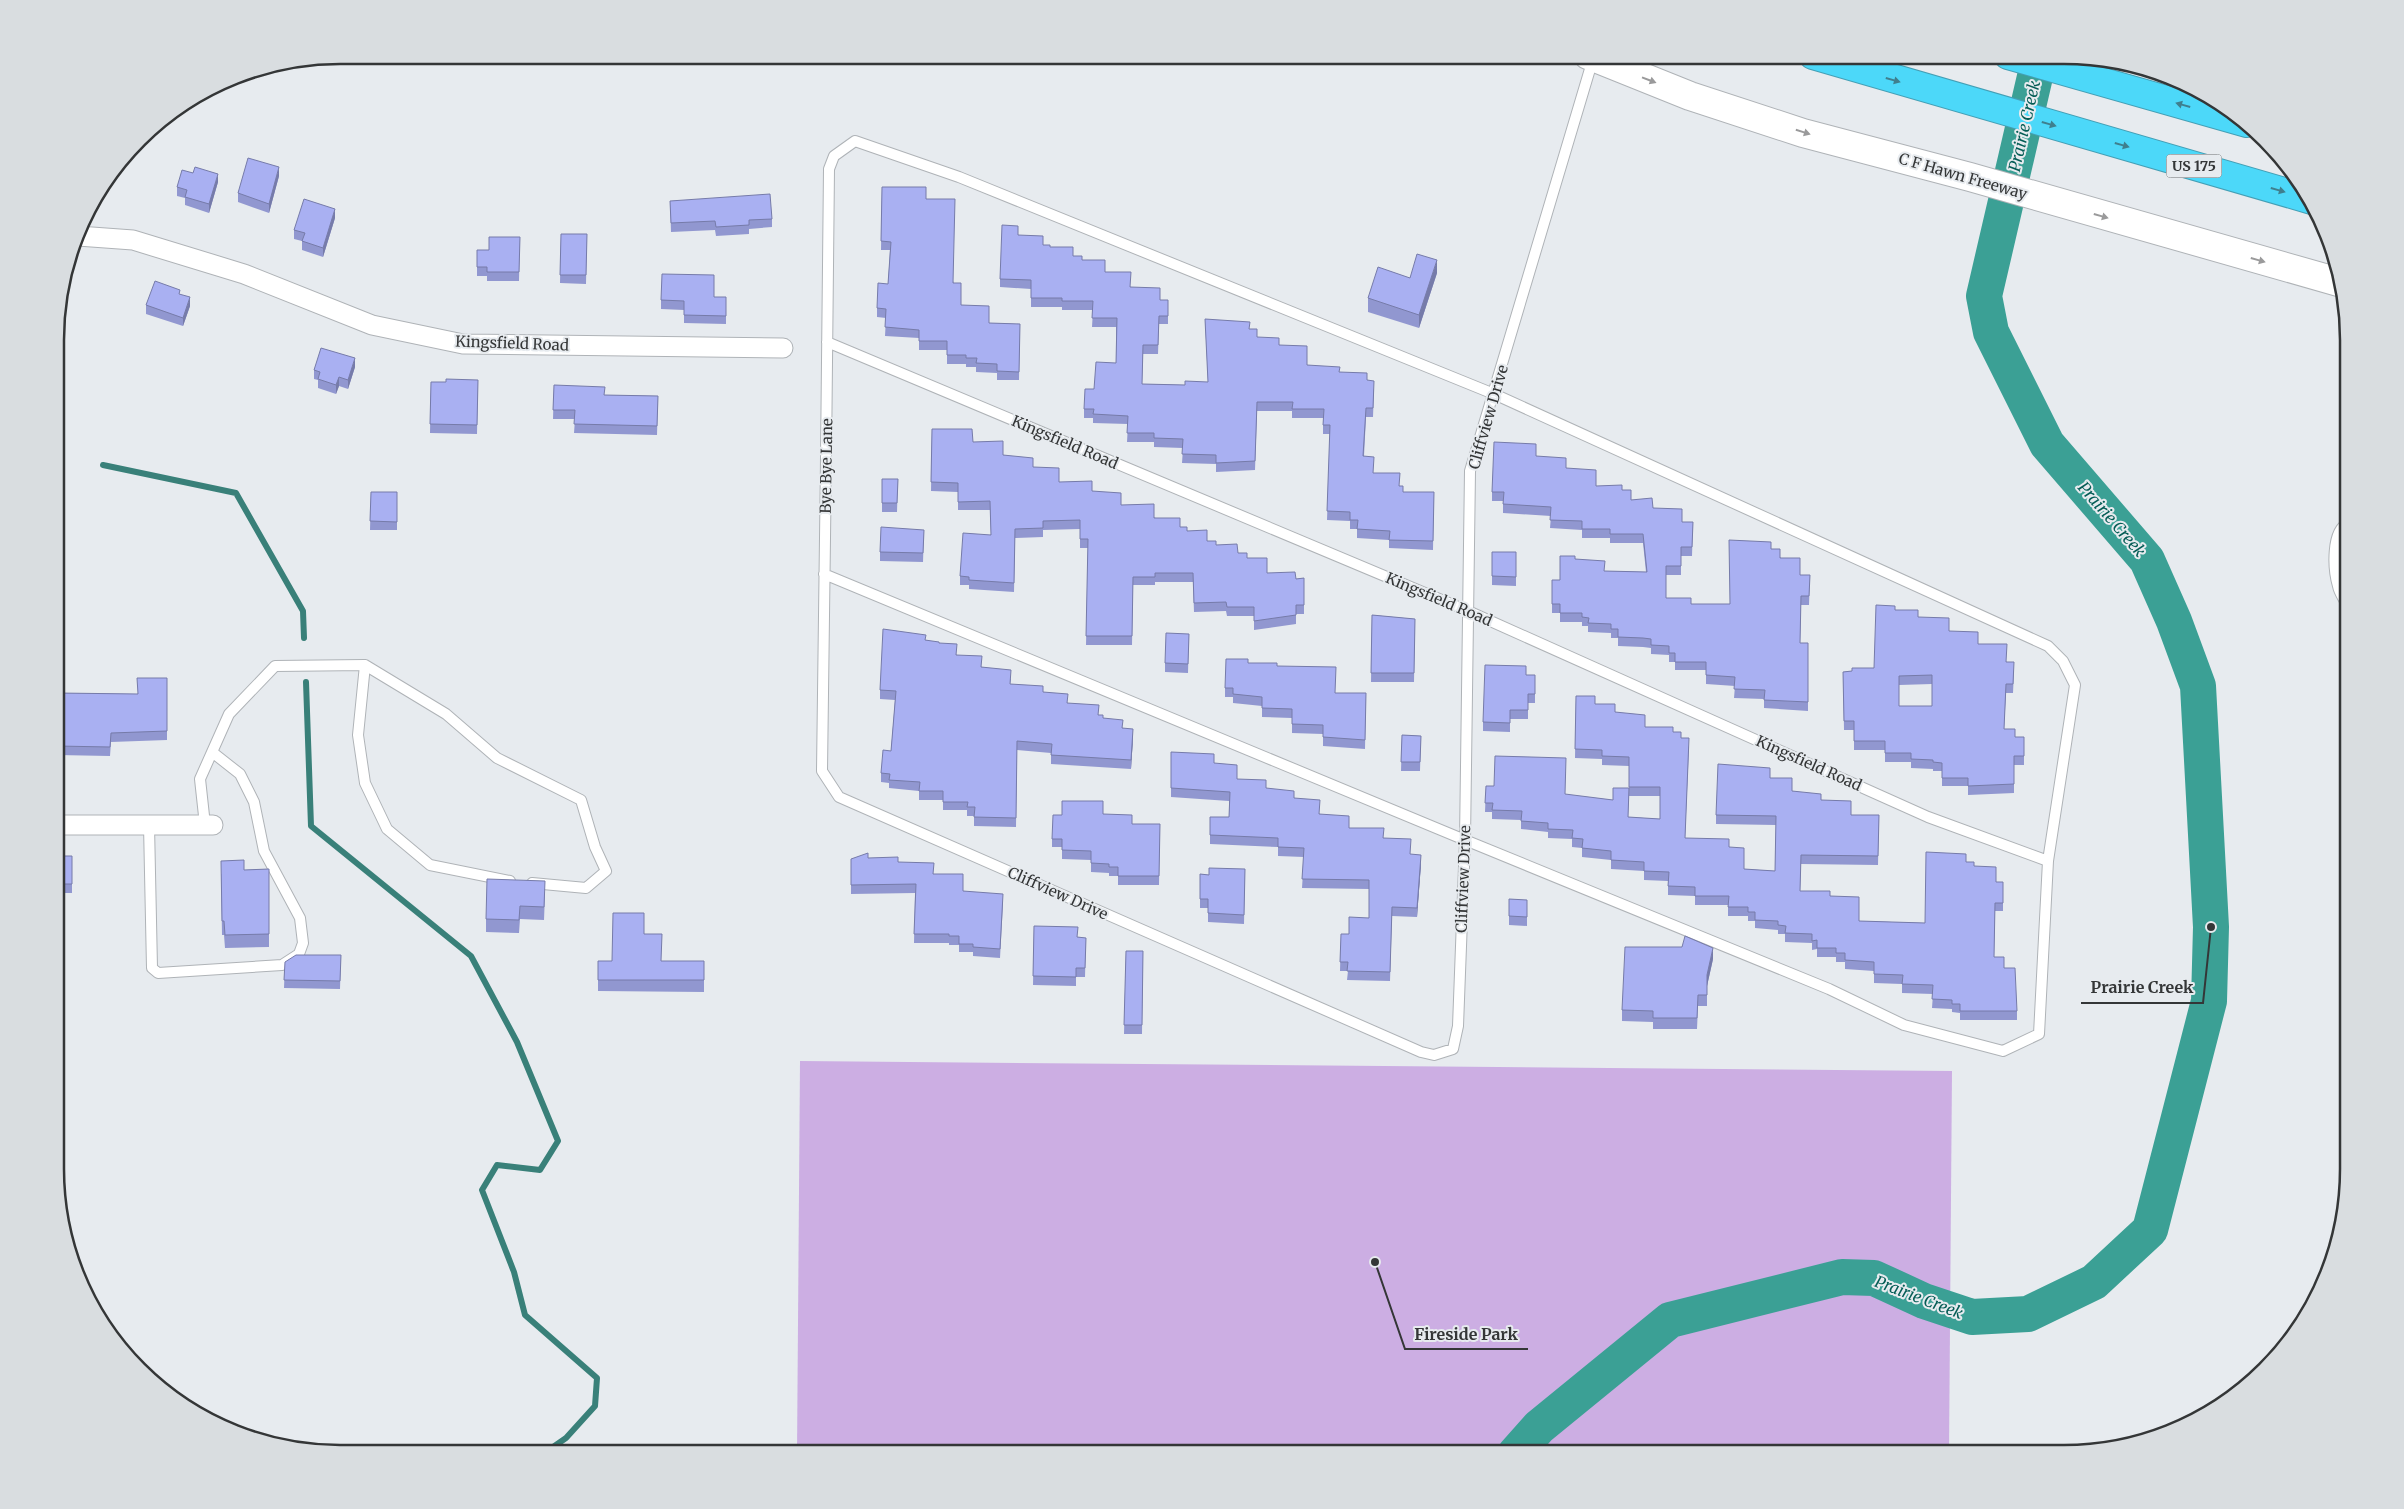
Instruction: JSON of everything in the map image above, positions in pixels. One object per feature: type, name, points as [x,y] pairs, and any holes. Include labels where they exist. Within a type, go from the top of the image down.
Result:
[{"type":"highway","name":"US 175","points":[[1843,64],[2300,196]]},
{"type":"highway","points":[[2040,64],[2227,118]]},
{"type":"main road","name":"C F Hawn Freeway","points":[[1610,64],[1690,96],[1803,133],[1970,177],[2334,281]]},
{"type":"street","name":"Kingsfield Road","points":[[84,236],[133,240],[162,248],[244,274],[372,326],[462,344],[783,348]]},
{"type":"street","points":[[64,825],[209,825]]},
{"type":"lane","name":"Cliffview Drive","points":[[839,797],[1421,1052],[1434,1055],[1453,1049],[1456,1038],[1465,840],[1470,471],[1494,394],[1588,64]]},
{"type":"lane","name":"Bye Bye Lane","points":[[839,797],[822,771],[829,169],[834,156],[855,141],[968,181],[1494,394]]},
{"type":"lane","name":"Kingsfield Road","points":[[827,342],[1468,611],[1928,817],[2048,861]]},
{"type":"lane","points":[[824,574],[1465,840],[1821,985],[1904,1025],[2003,1052],[2039,1034],[2048,861],[2074,685],[2063,661],[2048,646],[1494,394]]},
{"type":"lane","points":[[2340,534],[2334,545],[2340,590]]},
{"type":"lane","points":[[209,825],[200,779],[229,714],[275,666],[364,665],[446,714],[497,758],[581,800],[595,847],[606,872],[586,888],[504,880],[430,865],[387,830],[365,783],[358,734],[364,665]]},
{"type":"lane","points":[[149,825],[152,968],[158,973],[282,965],[299,954],[303,943],[300,918],[264,851],[254,802],[240,774],[212,752]]},
{"type":"shaded area","points":[[800,1061],[1952,1071],[1949,1445],[797,1445]]},
{"type":"building","points":[[248,158],[279,167],[269,204],[238,193]]},
{"type":"building","points":[[195,167],[218,174],[209,204],[185,197],[187,190],[177,187],[182,170],[193,173]]},
{"type":"building","points":[[882,187],[926,187],[926,199],[955,199],[953,283],[961,283],[961,305],[989,306],[989,323],[1020,324],[1019,372],[997,371],[997,364],[976,363],[977,358],[966,358],[966,355],[947,355],[947,341],[919,341],[919,330],[885,327],[886,309],[877,308],[878,283],[888,284],[891,242],[881,241]]},
{"type":"building","points":[[770,194],[772,219],[749,220],[749,225],[716,227],[715,221],[671,223],[670,201]]},
{"type":"building","points":[[304,199],[335,209],[323,248],[302,241],[305,233],[294,230]]},
{"type":"building","points":[[1002,225],[1018,226],[1018,235],[1043,236],[1043,245],[1050,245],[1050,247],[1073,247],[1073,256],[1082,256],[1082,260],[1105,260],[1105,272],[1131,272],[1130,287],[1160,288],[1160,300],[1168,300],[1168,316],[1159,316],[1158,345],[1143,345],[1142,384],[1185,385],[1185,381],[1208,382],[1205,319],[1250,322],[1249,329],[1257,329],[1257,337],[1279,338],[1279,345],[1307,346],[1307,365],[1340,367],[1339,372],[1367,373],[1367,380],[1374,381],[1373,408],[1366,408],[1363,456],[1374,457],[1373,473],[1400,473],[1399,486],[1403,486],[1403,492],[1434,492],[1433,541],[1389,540],[1390,531],[1357,529],[1358,520],[1350,520],[1350,512],[1327,511],[1330,425],[1323,425],[1324,409],[1292,409],[1293,402],[1257,402],[1255,461],[1216,463],[1216,455],[1182,454],[1183,439],[1154,438],[1154,433],[1127,433],[1128,416],[1093,414],[1094,409],[1084,409],[1085,389],[1094,389],[1096,362],[1116,363],[1117,318],[1092,318],[1093,301],[1031,298],[1031,280],[1000,279]]},
{"type":"building","points":[[561,234],[587,234],[586,275],[560,275]]},
{"type":"building","points":[[489,237],[520,237],[519,272],[487,272],[487,267],[477,267],[477,250],[489,250]]},
{"type":"building","points":[[1417,254],[1437,260],[1419,315],[1368,298],[1378,267],[1410,278]]},
{"type":"building","points":[[662,274],[714,275],[714,297],[726,297],[726,316],[684,315],[684,301],[661,300]]},
{"type":"building","points":[[155,281],[180,290],[179,294],[190,297],[183,318],[146,305]]},
{"type":"building","points":[[321,348],[355,358],[348,380],[339,377],[336,385],[318,379],[320,372],[314,370]]},
{"type":"building","points":[[446,379],[478,380],[477,425],[430,424],[431,382],[446,382]]},
{"type":"building","points":[[554,385],[605,387],[604,395],[658,396],[657,426],[574,424],[575,410],[553,410]]},
{"type":"building","points":[[932,429],[972,429],[973,442],[1003,441],[1003,455],[1033,458],[1033,467],[1059,468],[1059,482],[1092,481],[1092,491],[1121,493],[1121,505],[1154,504],[1154,518],[1180,518],[1180,527],[1187,527],[1187,531],[1207,530],[1207,541],[1216,541],[1216,545],[1237,544],[1238,553],[1247,553],[1247,558],[1267,558],[1267,573],[1295,572],[1296,579],[1304,578],[1304,605],[1296,605],[1296,615],[1254,621],[1254,607],[1227,607],[1226,602],[1194,603],[1193,573],[1155,573],[1155,577],[1133,577],[1132,636],[1086,636],[1088,539],[1080,539],[1080,520],[1043,521],[1043,528],[1015,529],[1014,583],[969,580],[969,577],[960,576],[963,533],[991,535],[990,501],[958,502],[958,483],[931,482]]},
{"type":"building","points":[[1494,442],[1536,444],[1536,456],[1566,458],[1566,468],[1596,470],[1596,486],[1622,485],[1622,490],[1631,490],[1631,500],[1652,498],[1653,508],[1682,509],[1682,522],[1693,522],[1692,547],[1681,547],[1681,566],[1666,566],[1666,598],[1691,598],[1691,604],[1730,604],[1729,540],[1771,542],[1771,549],[1780,549],[1780,558],[1800,558],[1800,575],[1810,575],[1809,596],[1801,596],[1800,643],[1808,643],[1808,702],[1764,700],[1765,690],[1734,689],[1735,677],[1706,675],[1706,662],[1675,662],[1675,653],[1669,653],[1669,646],[1651,645],[1651,639],[1618,637],[1618,629],[1611,629],[1611,624],[1588,623],[1589,618],[1582,617],[1582,613],[1560,613],[1560,604],[1552,604],[1552,580],[1560,580],[1560,556],[1575,556],[1575,559],[1605,561],[1604,571],[1647,572],[1643,534],[1610,534],[1610,529],[1582,529],[1582,521],[1550,520],[1551,507],[1503,504],[1504,492],[1492,492]]},
{"type":"building","points":[[882,479],[898,479],[897,503],[882,503]]},
{"type":"building","points":[[371,492],[397,492],[397,522],[370,521]]},
{"type":"building","points":[[881,527],[924,530],[923,553],[880,552]]},
{"type":"building","points":[[1492,552],[1516,552],[1516,577],[1492,576]]},
{"type":"building","points":[[1876,605],[1895,606],[1895,610],[1918,610],[1918,617],[1949,618],[1949,631],[1978,632],[1978,644],[2007,644],[2006,662],[2014,662],[2013,684],[2006,684],[2004,729],[2015,729],[2015,737],[2024,737],[2024,756],[2014,756],[2014,784],[1968,786],[1968,778],[1942,778],[1942,763],[1933,762],[1933,760],[1911,759],[1911,753],[1885,753],[1885,741],[1854,741],[1854,721],[1844,721],[1843,672],[1852,671],[1852,668],[1874,668]],"holes":[[[1932,675],[1932,706],[1899,706],[1899,676]]]},
{"type":"building","points":[[1372,615],[1415,619],[1414,673],[1371,673]]},
{"type":"building","points":[[883,629],[926,635],[925,640],[957,644],[956,655],[982,656],[981,667],[1011,670],[1010,684],[1043,686],[1043,692],[1068,694],[1067,703],[1099,705],[1098,715],[1103,715],[1103,718],[1123,720],[1122,728],[1133,729],[1131,760],[1051,755],[1052,744],[1017,741],[1016,818],[974,817],[975,807],[967,807],[968,802],[943,802],[943,791],[919,791],[920,782],[889,780],[890,774],[881,773],[883,750],[891,751],[896,691],[880,690]]},
{"type":"building","points":[[1166,633],[1189,634],[1188,664],[1165,663]]},
{"type":"building","points":[[1226,659],[1248,659],[1248,663],[1277,663],[1277,666],[1336,667],[1335,693],[1366,693],[1365,740],[1323,737],[1323,725],[1292,724],[1292,709],[1262,708],[1262,697],[1233,694],[1233,688],[1225,688]]},
{"type":"building","points":[[1485,665],[1526,666],[1526,675],[1535,675],[1535,694],[1528,694],[1528,710],[1510,710],[1510,723],[1483,722]]},
{"type":"building","points":[[137,678],[167,678],[167,731],[111,733],[110,747],[64,746],[64,693],[138,694]]},
{"type":"building","points":[[1576,696],[1595,696],[1595,704],[1615,704],[1615,712],[1645,715],[1645,727],[1673,727],[1673,732],[1681,732],[1681,738],[1689,738],[1685,838],[1729,839],[1729,847],[1744,848],[1744,869],[1775,871],[1776,816],[1716,815],[1718,764],[1770,768],[1770,778],[1792,778],[1792,791],[1821,794],[1821,800],[1851,801],[1851,815],[1879,815],[1878,856],[1801,855],[1800,891],[1830,891],[1830,896],[1859,897],[1859,921],[1925,923],[1926,852],[1966,854],[1966,862],[1974,862],[1974,866],[1996,867],[1996,882],[2003,882],[2003,903],[1995,903],[1994,957],[2004,957],[2004,968],[2015,968],[2017,1011],[1960,1011],[1960,1004],[1952,1004],[1952,1000],[1932,999],[1933,985],[1902,984],[1903,975],[1874,974],[1874,962],[1845,960],[1845,953],[1836,953],[1836,948],[1817,948],[1817,940],[1812,941],[1812,934],[1785,933],[1786,926],[1778,925],[1778,921],[1755,920],[1755,912],[1748,912],[1748,907],[1728,907],[1729,896],[1695,896],[1695,887],[1668,886],[1669,872],[1644,871],[1644,862],[1611,860],[1611,851],[1582,848],[1583,839],[1572,838],[1573,830],[1548,829],[1548,823],[1521,821],[1522,811],[1492,810],[1493,803],[1485,803],[1486,786],[1494,786],[1495,756],[1566,758],[1565,794],[1613,800],[1613,788],[1629,788],[1628,817],[1660,819],[1660,787],[1629,787],[1629,757],[1602,756],[1602,750],[1575,749]]},
{"type":"building","points":[[1402,735],[1421,736],[1420,762],[1401,762]]},
{"type":"building","points":[[1171,752],[1214,754],[1214,763],[1237,765],[1237,779],[1266,780],[1266,788],[1294,791],[1294,798],[1320,800],[1319,814],[1349,816],[1349,828],[1384,828],[1383,838],[1411,839],[1410,854],[1421,855],[1417,908],[1392,907],[1390,972],[1347,971],[1348,962],[1340,962],[1341,934],[1349,934],[1349,917],[1369,918],[1369,880],[1302,879],[1304,848],[1278,847],[1278,838],[1210,835],[1210,817],[1229,817],[1230,792],[1171,788]]},
{"type":"building","points":[[1062,801],[1103,801],[1103,814],[1132,815],[1132,824],[1160,824],[1159,876],[1118,876],[1118,867],[1109,867],[1109,864],[1091,863],[1091,851],[1062,850],[1062,839],[1052,839],[1053,815],[1062,815]]},
{"type":"building","points":[[868,853],[868,858],[898,857],[898,862],[934,863],[933,874],[963,874],[963,891],[1003,894],[1000,949],[973,947],[973,944],[959,944],[959,936],[949,936],[949,934],[914,934],[916,884],[851,885],[851,859]]},
{"type":"building","points":[[64,856],[72,856],[72,884],[64,884]]},
{"type":"building","points":[[244,860],[244,870],[269,869],[269,934],[225,935],[224,921],[222,921],[221,861]]},
{"type":"building","points":[[1209,868],[1245,869],[1244,915],[1208,913],[1208,899],[1200,899],[1200,874],[1209,875]]},
{"type":"building","points":[[487,879],[545,881],[544,907],[520,906],[519,920],[486,919]]},
{"type":"building","points":[[1509,899],[1527,900],[1527,917],[1509,916]]},
{"type":"building","points":[[613,913],[644,913],[644,934],[662,934],[661,961],[704,961],[704,980],[598,980],[598,961],[612,961]]},
{"type":"building","points":[[1034,926],[1078,927],[1077,937],[1086,938],[1085,968],[1076,968],[1076,977],[1033,976]]},
{"type":"building","points":[[1685,936],[1713,948],[1707,975],[1707,995],[1698,995],[1697,1018],[1653,1018],[1653,1011],[1622,1010],[1625,947],[1682,947]]},
{"type":"building","points":[[1126,951],[1143,951],[1142,1025],[1124,1025]]},
{"type":"building","points":[[296,955],[341,955],[340,981],[284,980],[285,962]]},
{"type":"waterway","name":"Prairie Creek","points":[[1523,1445],[1539,1427],[1670,1320],[1842,1277],[1874,1278],[1924,1301],[1972,1317],[2028,1314],[2094,1282],[2150,1230],[2209,1001],[2211,927],[2198,686],[2174,621],[2147,560],[2047,444],[1991,332],[1984,296],[2038,64]]},
{"type":"waterway","points":[[103,465],[236,493],[303,611],[304,638]]},
{"type":"waterway","points":[[306,682],[311,826],[471,956],[517,1042],[558,1141],[540,1170],[497,1165],[482,1190],[514,1272],[525,1315],[597,1378],[595,1406],[566,1438],[556,1445]]},
{"type":"place","name":"Prairie Creek","points":[[2211,927]]},
{"type":"place","name":"Fireside Park","points":[[1375,1262]]}]
